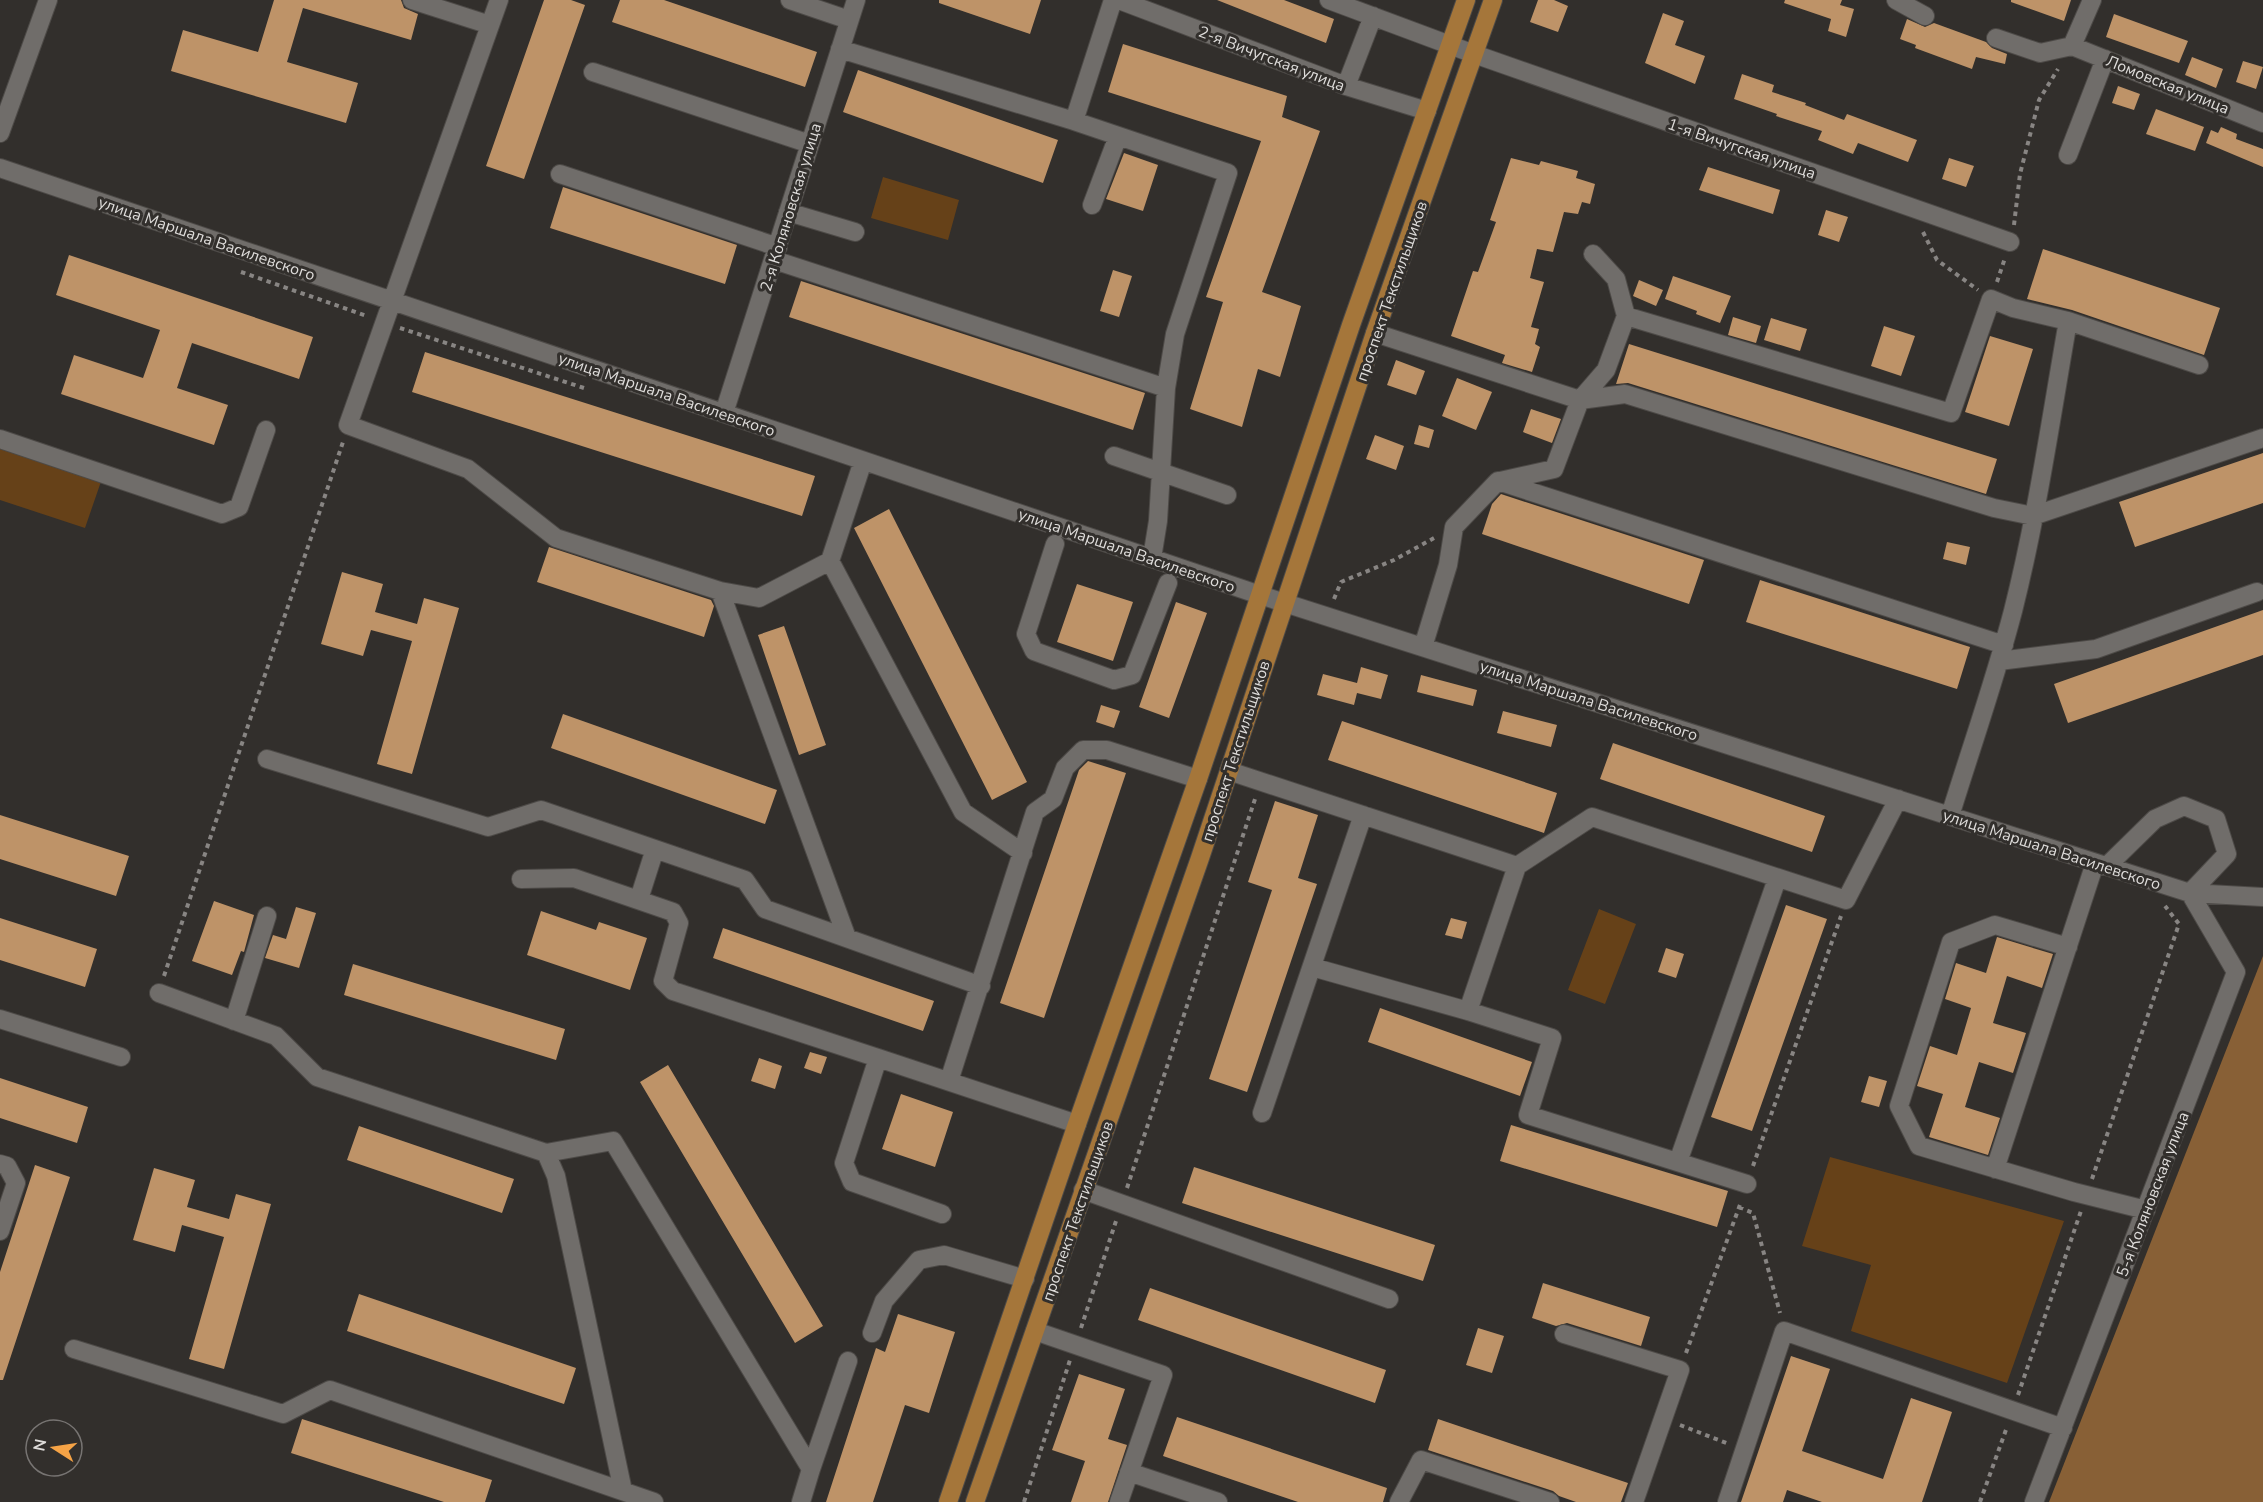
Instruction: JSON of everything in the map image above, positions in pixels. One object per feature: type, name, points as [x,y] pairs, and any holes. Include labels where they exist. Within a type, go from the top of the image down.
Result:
[{"type":"main road","name":"проспект Текстильщиков","points":[[948,1502],[1198,779],[1351,326],[1466,0]]},
{"type":"main road","name":"проспект Текстильщиков","points":[[975,1502],[1228,771],[1375,333],[1493,0]]},
{"type":"street","points":[[0,133],[48,0]]},
{"type":"street","points":[[412,0],[490,25]]},
{"type":"street","points":[[499,0],[348,425],[468,469],[556,538],[720,591],[759,598],[830,561],[864,461]]},
{"type":"street","points":[[790,0],[849,21]]},
{"type":"street","name":"2-я Коляновская улица","points":[[724,413],[856,0]]},
{"type":"street","points":[[1074,122],[1113,0]]},
{"type":"street","name":"2-я Вичугская улица","points":[[1119,0],[1346,86],[1427,111]]},
{"type":"street","points":[[1329,0],[1450,45]]},
{"type":"street","points":[[1896,0],[1925,16]]},
{"type":"street","points":[[1996,38],[2040,53],[2072,46],[2092,0]]},
{"type":"street","points":[[1346,86],[1373,16]]},
{"type":"street","name":"1-я Вичугская улица","points":[[1450,45],[2010,242]]},
{"type":"street","name":"Ломовская улица","points":[[2072,46],[2263,123]]},
{"type":"street","points":[[840,50],[1074,122],[1228,173],[1175,334],[1166,388],[1158,521],[1152,558]]},
{"type":"street","points":[[2068,155],[2105,59]]},
{"type":"street","points":[[593,72],[810,144]]},
{"type":"street","points":[[1092,205],[1118,136]]},
{"type":"street","name":"улица Маршала Василевского","points":[[2,174],[393,301],[1260,595],[2190,893],[2263,897]]},
{"type":"street","points":[[560,174],[776,254],[1166,388]]},
{"type":"street","points":[[789,212],[855,232]]},
{"type":"street","points":[[1423,647],[1448,564],[1454,527],[1498,481],[1554,469],[1580,400],[1606,370],[1626,316],[1616,279],[1593,254]]},
{"type":"street","points":[[1626,316],[1951,413],[1991,299],[2013,308],[2068,321],[2199,365]]},
{"type":"street","points":[[1950,816],[2001,653],[2034,516],[2068,321]]},
{"type":"street","points":[[1375,333],[1580,400],[1625,394],[1994,508],[2034,516],[2263,438]]},
{"type":"street","points":[[0,439],[222,514],[238,507],[267,430]]},
{"type":"street","points":[[1114,456],[1227,495]]},
{"type":"street","points":[[1498,481],[2001,653],[2096,649],[2257,592]]},
{"type":"street","points":[[1055,544],[1026,634],[1034,651],[1114,680],[1132,675],[1168,583]]},
{"type":"street","points":[[830,561],[963,812],[1023,854]]},
{"type":"street","points":[[720,591],[847,938]]},
{"type":"street","points":[[949,1081],[1035,812],[1053,799],[1065,768],[1083,750],[1107,750],[1198,779]]},
{"type":"street","points":[[267,759],[488,827],[541,810],[745,880],[765,909],[981,986]]},
{"type":"street","points":[[1228,771],[1517,866]]},
{"type":"street","points":[[1468,1011],[1517,866],[1592,817],[1846,900],[1898,799]]},
{"type":"street","points":[[1995,1169],[2068,946],[2101,864],[2155,819],[2184,806],[2216,819],[2227,854],[2190,893]]},
{"type":"street","points":[[1262,1113],[1363,814]]},
{"type":"street","points":[[639,899],[655,849]]},
{"type":"street","points":[[521,879],[574,878],[673,912],[679,923],[663,981],[673,991],[1077,1124]]},
{"type":"street","points":[[1678,1162],[1777,879]]},
{"type":"street","name":"5-я Коляновская улица","points":[[2034,1502],[2236,972],[2190,893]]},
{"type":"street","points":[[234,1021],[267,916]]},
{"type":"street","points":[[2068,946],[1995,925],[1951,942],[1899,1106],[1919,1146],[2086,1196],[2146,1210]]},
{"type":"street","points":[[1312,967],[1468,1011],[1552,1038],[1528,1115],[1747,1184]]},
{"type":"street","points":[[159,993],[276,1036],[317,1077],[546,1153],[613,1141],[812,1469]]},
{"type":"street","points":[[0,1019],[121,1057]]},
{"type":"street","points":[[878,1058],[844,1164],[852,1182],[942,1214]]},
{"type":"street","points":[[546,1153],[555,1176],[623,1491]]},
{"type":"street","points":[[0,1164],[7,1166],[16,1183],[0,1231]]},
{"type":"street","points":[[1083,1190],[1389,1299]]},
{"type":"street","points":[[872,1333],[884,1301],[919,1260],[944,1255],[1025,1279]]},
{"type":"street","points":[[1035,1331],[1163,1375],[1119,1502]]},
{"type":"street","points":[[1727,1502],[1784,1331],[2063,1428]]},
{"type":"street","points":[[1564,1334],[1680,1370],[1634,1502]]},
{"type":"street","points":[[74,1349],[283,1414],[330,1390],[654,1502]]},
{"type":"street","points":[[801,1502],[848,1361]]},
{"type":"street","points":[[1399,1502],[1421,1460],[1550,1502]]},
{"type":"street","points":[[1129,1472],[1218,1502]]},
{"type":"path","points":[[1910,207],[1937,260],[1991,299],[2014,228],[2020,174],[2039,100],[2072,46]]},
{"type":"path","points":[[159,993],[348,425]]},
{"type":"path","points":[[1328,617],[1341,582],[1394,560],[1454,527]]},
{"type":"path","points":[[1023,1502],[1260,781]]},
{"type":"path","points":[[1680,1370],[1846,900]]},
{"type":"path","points":[[1980,1502],[2179,924],[2166,906],[2155,903]]},
{"type":"path","points":[[1738,1207],[1753,1213],[1784,1331]]},
{"type":"path","points":[[1662,1419],[1744,1449]]},
{"type":"shaded area","points":[[883,177],[959,200],[948,240],[871,218]]},
{"type":"shaded area","points":[[0,433],[106,467],[85,528],[0,500]]},
{"type":"shaded area","points":[[1599,909],[1636,924],[1605,1004],[1568,990]]},
{"type":"shaded area","points":[[2263,956],[2263,1502],[2049,1502]]},
{"type":"shaded area","points":[[1830,1157],[2064,1221],[2007,1383],[1851,1331],[1871,1265],[1802,1246]]},
{"type":"building","points":[[274,0],[401,0],[404,8],[418,14],[411,40],[303,8],[287,62],[358,83],[346,123],[171,71],[183,30],[258,52]]},
{"type":"building","points":[[544,0],[571,0],[585,5],[524,179],[486,166]]},
{"type":"building","points":[[620,0],[664,0],[817,52],[805,87],[612,22]]},
{"type":"building","points":[[939,0],[1041,0],[1030,34],[939,3]]},
{"type":"building","points":[[1217,0],[1284,0],[1334,19],[1326,43]]},
{"type":"building","points":[[1538,0],[1554,0],[1568,6],[1558,32],[1530,22]]},
{"type":"building","points":[[1785,0],[1842,0],[1840,5],[1854,9],[1846,37],[1828,31],[1831,19],[1784,3]]},
{"type":"building","points":[[2011,0],[2071,0],[2064,21],[2011,2]]},
{"type":"building","points":[[1663,13],[1684,21],[1675,45],[1705,56],[1695,84],[1645,63]]},
{"type":"building","points":[[2114,14],[2188,41],[2179,63],[2106,37]]},
{"type":"building","points":[[1907,19],[1925,27],[1934,23],[1986,42],[1992,48],[2007,54],[2005,64],[1976,57],[1972,69],[1915,48],[1916,45],[1900,39]]},
{"type":"building","points":[[1123,44],[1287,96],[1282,117],[1320,131],[1262,292],[1301,306],[1280,377],[1258,369],[1242,427],[1190,409],[1223,302],[1206,297],[1261,141],[1108,92]]},
{"type":"building","points":[[2192,57],[2223,69],[2216,88],[2185,75]]},
{"type":"building","points":[[2243,61],[2263,67],[2256,89],[2236,82]]},
{"type":"building","points":[[858,70],[1058,140],[1043,183],[843,112]]},
{"type":"building","points":[[1742,74],[1774,85],[1772,92],[1806,103],[1805,105],[1844,120],[1847,114],[1917,140],[1908,162],[1858,143],[1853,154],[1818,140],[1822,131],[1734,99]]},
{"type":"building","points":[[2118,86],[2140,94],[2134,110],[2112,103]]},
{"type":"building","points":[[2156,109],[2204,127],[2195,151],[2146,134]]},
{"type":"building","points":[[2221,127],[2237,134],[2236,139],[2263,149],[2263,167],[2206,143],[2211,130],[2218,133]]},
{"type":"building","points":[[1124,153],[1158,165],[1143,211],[1106,199]]},
{"type":"building","points":[[1511,158],[1539,165],[1541,161],[1578,171],[1576,178],[1595,184],[1590,204],[1582,202],[1578,214],[1564,212],[1553,252],[1537,249],[1530,278],[1544,282],[1531,327],[1539,329],[1535,344],[1540,347],[1532,372],[1502,363],[1505,355],[1451,336],[1473,271],[1478,272],[1496,222],[1490,220]]},
{"type":"building","points":[[1949,158],[1974,166],[1966,187],[1942,179]]},
{"type":"building","points":[[1708,167],[1780,190],[1773,214],[1699,190]]},
{"type":"building","points":[[563,187],[737,245],[725,284],[550,228]]},
{"type":"building","points":[[1826,210],[1848,217],[1839,242],[1818,235]]},
{"type":"building","points":[[2043,249],[2220,308],[2204,355],[2072,310],[2027,299]]},
{"type":"building","points":[[69,255],[313,337],[299,379],[192,343],[177,388],[228,405],[214,445],[61,394],[74,355],[143,378],[160,330],[56,295]]},
{"type":"building","points":[[1113,270],[1132,276],[1119,317],[1100,311]]},
{"type":"building","points":[[1673,276],[1731,296],[1720,323],[1665,299]]},
{"type":"building","points":[[1639,280],[1663,290],[1656,306],[1633,296]]},
{"type":"building","points":[[801,281],[1145,393],[1133,430],[789,317]]},
{"type":"building","points":[[1733,317],[1761,326],[1756,343],[1728,335]]},
{"type":"building","points":[[1771,318],[1807,329],[1800,351],[1764,340]]},
{"type":"building","points":[[1884,326],[1915,336],[1901,376],[1871,366]]},
{"type":"building","points":[[1990,336],[2033,349],[2009,426],[1965,412]]},
{"type":"building","points":[[1629,344],[1997,459],[1986,494],[1628,383],[1616,384]]},
{"type":"building","points":[[425,352],[815,476],[802,516],[412,392]]},
{"type":"building","points":[[1396,360],[1425,371],[1416,395],[1387,385]]},
{"type":"building","points":[[1457,378],[1492,392],[1476,430],[1442,416]]},
{"type":"building","points":[[1531,409],[1561,419],[1552,443],[1523,432]]},
{"type":"building","points":[[1419,425],[1434,430],[1429,448],[1414,444]]},
{"type":"building","points":[[1375,435],[1404,446],[1396,470],[1366,459]]},
{"type":"building","points":[[2263,453],[2263,503],[2135,547],[2119,502]]},
{"type":"building","points":[[1501,494],[1704,560],[1689,604],[1482,534],[1492,504]]},
{"type":"building","points":[[889,509],[1027,782],[992,800],[854,528]]},
{"type":"building","points":[[1947,542],[1970,547],[1966,565],[1943,559]]},
{"type":"building","points":[[549,547],[711,600],[714,606],[704,637],[537,582]]},
{"type":"building","points":[[342,572],[383,584],[375,612],[417,624],[424,598],[459,608],[412,774],[377,764],[412,641],[371,630],[363,656],[321,644]]},
{"type":"building","points":[[1760,580],[1970,647],[1957,689],[1746,622]]},
{"type":"building","points":[[1077,584],[1133,602],[1113,661],[1057,642]]},
{"type":"building","points":[[1176,602],[1207,613],[1169,718],[1139,707]]},
{"type":"building","points":[[2263,610],[2263,655],[2068,723],[2054,684]]},
{"type":"building","points":[[784,626],[826,745],[799,755],[758,635]]},
{"type":"building","points":[[1361,667],[1388,675],[1381,699],[1357,693],[1354,705],[1317,695],[1323,674],[1357,683]]},
{"type":"building","points":[[1421,675],[1477,690],[1473,706],[1417,692]]},
{"type":"building","points":[[1101,705],[1120,711],[1114,728],[1096,722]]},
{"type":"building","points":[[1503,711],[1557,725],[1551,747],[1497,733]]},
{"type":"building","points":[[563,714],[777,790],[765,824],[551,748]]},
{"type":"building","points":[[1342,721],[1557,793],[1544,833],[1328,760]]},
{"type":"building","points":[[1613,743],[1825,816],[1812,852],[1600,779]]},
{"type":"building","points":[[1088,761],[1126,773],[1044,1018],[1000,1003],[1079,770]]},
{"type":"building","points":[[1275,801],[1318,815],[1298,878],[1317,884],[1247,1092],[1209,1079],[1272,890],[1248,882]]},
{"type":"building","points":[[0,815],[129,856],[116,896],[0,859]]},
{"type":"building","points":[[214,901],[254,915],[244,952],[241,951],[232,975],[192,961]]},
{"type":"building","points":[[1786,905],[1827,919],[1752,1131],[1711,1117]]},
{"type":"building","points":[[296,907],[316,913],[299,968],[265,958],[273,935],[286,939]]},
{"type":"building","points":[[541,911],[596,930],[599,922],[647,938],[630,990],[527,955]]},
{"type":"building","points":[[0,918],[97,949],[85,987],[0,960]]},
{"type":"building","points":[[1451,918],[1467,922],[1462,939],[1445,935]]},
{"type":"building","points":[[723,928],[934,1001],[923,1031],[713,958]]},
{"type":"building","points":[[1997,937],[2053,954],[2042,988],[2007,976],[1993,1023],[2026,1033],[2013,1073],[1979,1062],[1965,1107],[2000,1118],[1988,1155],[1929,1137],[1943,1094],[1917,1086],[1930,1046],[1957,1055],[1971,1008],[1945,999],[1956,963],[1986,973]]},
{"type":"building","points":[[1666,948],[1684,954],[1676,978],[1658,972]]},
{"type":"building","points":[[353,964],[565,1029],[556,1060],[344,995]]},
{"type":"building","points":[[1380,1008],[1532,1062],[1520,1096],[1368,1042]]},
{"type":"building","points":[[810,1052],[827,1057],[821,1074],[804,1068]]},
{"type":"building","points":[[759,1058],[782,1066],[775,1089],[751,1081]]},
{"type":"building","points":[[668,1065],[823,1326],[795,1343],[640,1082]]},
{"type":"building","points":[[1869,1076],[1887,1081],[1879,1107],[1861,1102]]},
{"type":"building","points":[[0,1078],[88,1107],[77,1143],[0,1118]]},
{"type":"building","points":[[901,1094],[953,1112],[935,1167],[882,1149]]},
{"type":"building","points":[[1511,1125],[1728,1191],[1717,1227],[1500,1161]]},
{"type":"building","points":[[359,1126],[514,1179],[502,1213],[347,1160]]},
{"type":"building","points":[[35,1165],[70,1177],[3,1380],[0,1380],[0,1272]]},
{"type":"building","points":[[1194,1167],[1435,1245],[1423,1281],[1182,1203]]},
{"type":"building","points":[[154,1168],[195,1180],[187,1207],[229,1219],[236,1194],[271,1204],[224,1369],[189,1359],[224,1237],[182,1225],[175,1252],[133,1240]]},
{"type":"building","points":[[1543,1283],[1650,1317],[1641,1346],[1567,1323],[1556,1326],[1532,1318]]},
{"type":"building","points":[[1150,1288],[1386,1370],[1375,1403],[1138,1320]]},
{"type":"building","points":[[359,1294],[576,1368],[564,1404],[347,1331]]},
{"type":"building","points":[[898,1314],[955,1332],[929,1413],[905,1405],[873,1502],[826,1502],[876,1348],[885,1352]]},
{"type":"building","points":[[1478,1328],[1504,1336],[1492,1373],[1466,1365]]},
{"type":"building","points":[[1791,1356],[1830,1369],[1802,1451],[1883,1479],[1911,1398],[1952,1412],[1922,1502],[1822,1502],[1787,1490],[1783,1502],[1741,1502]]},
{"type":"building","points":[[1079,1374],[1125,1389],[1108,1439],[1127,1445],[1108,1502],[1071,1502],[1085,1461],[1052,1450]]},
{"type":"building","points":[[1177,1417],[1387,1488],[1383,1502],[1298,1502],[1163,1456]]},
{"type":"building","points":[[302,1419],[492,1480],[485,1502],[444,1502],[291,1453]]},
{"type":"building","points":[[1438,1419],[1628,1483],[1621,1502],[1576,1502],[1559,1496],[1553,1491],[1428,1450]]}]
